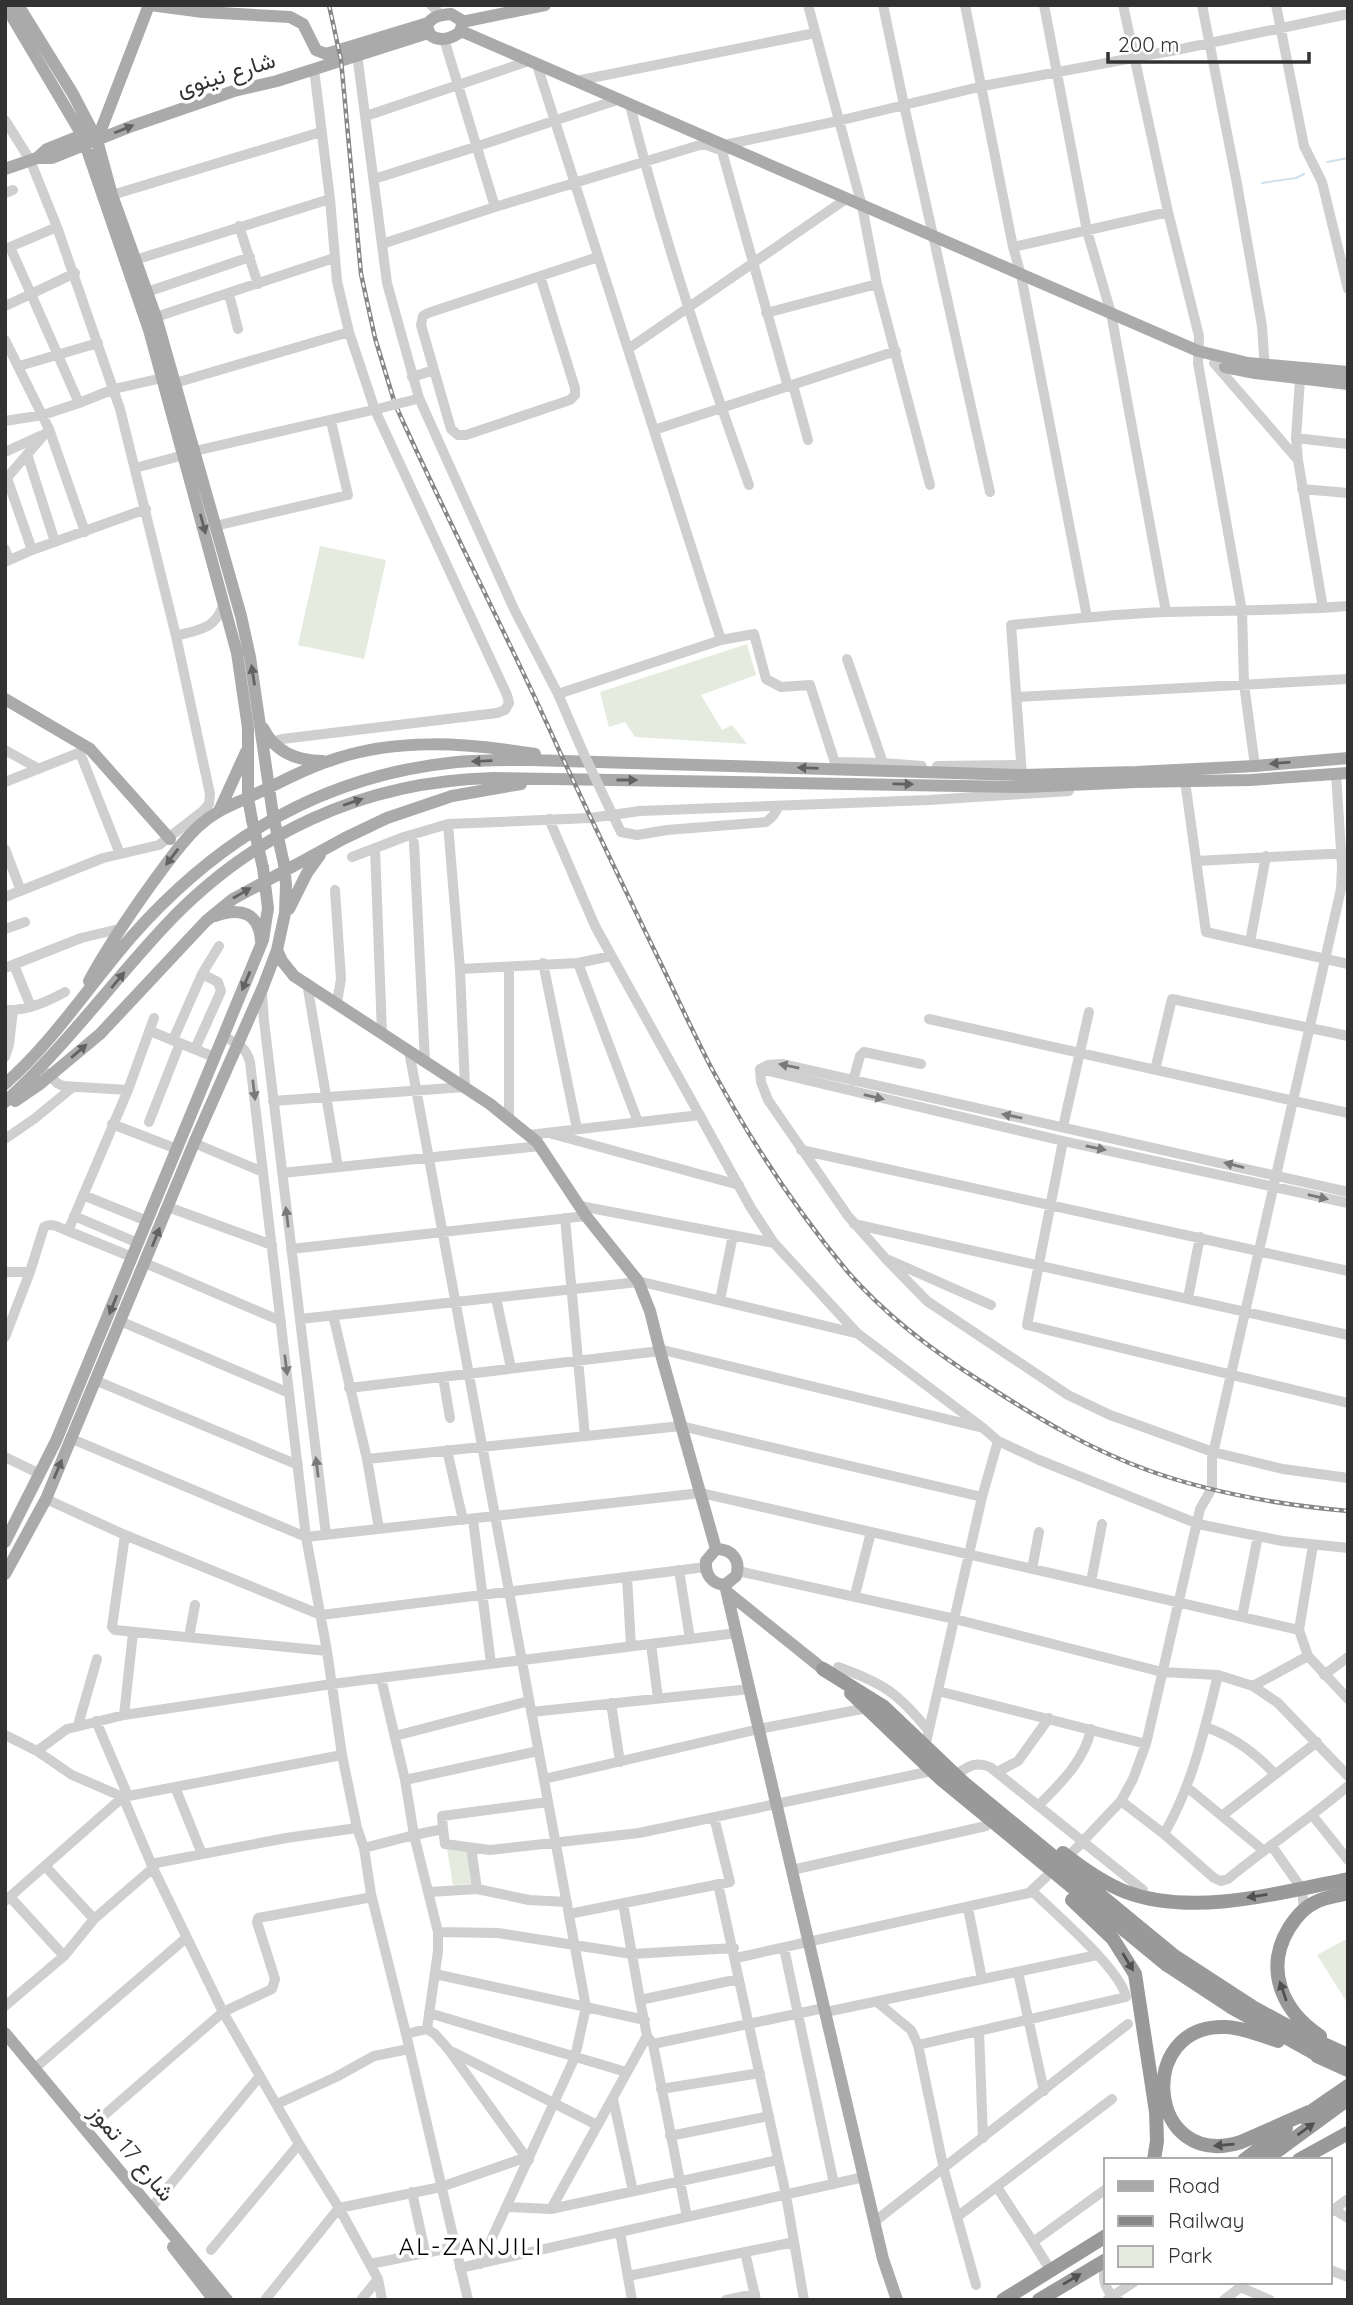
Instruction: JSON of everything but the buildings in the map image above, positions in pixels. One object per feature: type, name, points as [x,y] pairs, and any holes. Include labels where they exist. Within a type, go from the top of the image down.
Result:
[{"type":"highway","points":[[823,1669],[1064,1872],[1193,1969],[1273,2018],[1348,2054]]},
{"type":"highway","points":[[823,1669],[874,1699],[894,1716],[925,1748],[944,1773],[961,1806],[986,1826],[1064,1872],[1126,1933],[1186,1979],[1231,2007],[1348,2070]]},
{"type":"highway","points":[[1064,1872],[1165,1901],[1231,1900],[1348,1879]]},
{"type":"highway","points":[[1064,1872],[1135,1974],[1156,2112],[1154,2158]]},
{"type":"highway","points":[[1348,1893],[1317,1901],[1296,1917],[1282,1940],[1276,1965],[1280,1986],[1287,2002],[1300,2019],[1348,2054]]},
{"type":"highway","points":[[1310,2112],[1231,2145],[1198,2143],[1178,2129],[1165,2108],[1164,2071],[1171,2056],[1188,2037],[1204,2030],[1223,2027],[1265,2036],[1325,2059]]},
{"type":"highway","points":[[1247,2158],[1310,2112],[1345,2092]]},
{"type":"highway","points":[[1267,2158],[1345,2092]]},
{"type":"highway","points":[[1303,2158],[1348,2133]]},
{"type":"highway","points":[[1090,2245],[1104,2233]]},
{"type":"highway","points":[[1003,2300],[1104,2237]]},
{"type":"highway","points":[[1039,2300],[1104,2263]]},
{"type":"main road","points":[[89,138],[149,5],[290,17],[303,23],[319,52],[330,54],[428,28]]},
{"type":"main road","points":[[545,5],[526,7],[461,27],[444,39],[432,37],[428,28],[432,19],[441,15],[454,15],[461,27],[533,63],[725,149],[1198,351],[1300,379],[1348,384]]},
{"type":"main road","points":[[135,38],[153,19],[174,7]]},
{"type":"main road","points":[[5,1542],[56,1441],[261,945],[268,915],[273,814],[250,657],[230,602],[189,453],[175,383],[156,317],[89,138],[52,71],[9,9]]},
{"type":"main road","name":"شارع نينوى","points":[[34,159],[43,151],[61,143],[89,138],[274,82],[428,28]]},
{"type":"main road","points":[[267,82],[305,66],[311,59],[314,46]]},
{"type":"main road","points":[[7,1567],[46,1499],[194,1143],[264,984],[283,922],[286,894],[252,820],[248,720],[215,526],[162,378],[89,138],[73,117],[52,71]]},
{"type":"main road","points":[[61,143],[73,117]]},
{"type":"main road","name":"شارع نينوى","points":[[5,169],[34,159],[52,158],[89,138]]},
{"type":"main road","points":[[1198,351],[1213,363],[1245,372],[1265,369],[1348,372]]},
{"type":"main road","points":[[5,699],[85,751],[170,839]]},
{"type":"main road","points":[[260,721],[279,749],[294,757],[330,760]]},
{"type":"main road","points":[[75,1006],[119,929],[180,845],[211,813],[249,743]]},
{"type":"main road","points":[[211,813],[330,760],[384,748],[440,744],[582,757],[1136,772],[1348,758]]},
{"type":"main road","points":[[8,1077],[50,1038],[134,935],[196,873],[240,838],[300,805],[370,779],[458,762],[582,757]]},
{"type":"main road","points":[[46,1072],[166,926],[230,868],[291,829],[348,803],[379,793],[462,778],[1025,787],[1342,774]]},
{"type":"main road","points":[[5,1104],[117,1017],[208,919],[272,868],[327,848],[387,818],[452,796],[564,779]]},
{"type":"main road","points":[[249,797],[259,807],[273,814]]},
{"type":"main road","points":[[283,922],[307,873],[327,848]]},
{"type":"main road","points":[[208,919],[233,911],[248,915],[258,926],[261,945]]},
{"type":"main road","points":[[276,950],[294,976],[465,1087],[540,1146],[583,1211],[638,1282],[650,1311],[716,1549]]},
{"type":"main road","points":[[264,984],[276,976],[294,976]]},
{"type":"main road","points":[[726,1588],[738,1571],[738,1565],[732,1555],[722,1549],[716,1549],[708,1556],[706,1567],[710,1578],[726,1588],[823,1669]]},
{"type":"main road","points":[[726,1588],[874,2222],[897,2300]]},
{"type":"main road","name":"شارع 17 تموز","points":[[5,2033],[227,2300]]},
{"type":"main road","name":"شارع 17 تموز","points":[[5,2045],[160,2227],[210,2297]]},
{"type":"main road","points":[[883,2259],[888,2300]]},
{"type":"street","points":[[431,5],[441,15]]},
{"type":"street","points":[[807,5],[862,206],[877,284],[930,485]]},
{"type":"street","points":[[883,5],[990,492]]},
{"type":"street","points":[[965,5],[1013,247],[1021,275],[1087,617]]},
{"type":"street","points":[[1044,5],[1087,231],[1111,313],[1166,612]]},
{"type":"street","points":[[1123,5],[1168,212],[1199,336],[1198,363],[1242,611],[1244,684],[1255,766]]},
{"type":"street","points":[[1202,5],[1263,333],[1265,369]]},
{"type":"street","points":[[1276,5],[1304,146],[1322,182],[1348,289]]},
{"type":"street","points":[[382,244],[702,144],[725,149],[736,142],[983,86],[1348,14]]},
{"type":"street","points":[[575,81],[815,33]]},
{"type":"street","points":[[444,39],[495,207]]},
{"type":"street","points":[[357,54],[387,283],[418,398],[509,596],[558,694],[582,757],[621,832],[637,835],[766,822],[778,808]]},
{"type":"street","points":[[366,116],[533,63],[721,640]]},
{"type":"street","points":[[272,742],[496,713],[505,710],[509,703],[376,409],[349,332],[337,281],[314,69]]},
{"type":"street","points":[[374,178],[617,100]]},
{"type":"street","points":[[630,105],[644,162],[688,308],[749,485]]},
{"type":"street","points":[[5,120],[34,159],[114,390],[176,636],[210,794],[211,813],[151,848],[103,858],[5,897]]},
{"type":"street","points":[[112,195],[321,132]]},
{"type":"street","points":[[725,149],[766,313],[808,440]]},
{"type":"street","points":[[135,260],[330,199]]},
{"type":"street","points":[[628,349],[846,199]]},
{"type":"street","points":[[1013,247],[1168,212]]},
{"type":"street","points":[[240,226],[258,284]]},
{"type":"street","points":[[57,227],[10,247],[79,403]]},
{"type":"street","points":[[147,292],[250,257]]},
{"type":"street","points":[[540,276],[575,395],[572,399],[460,436],[452,429],[421,325],[423,316],[540,276],[598,257]]},
{"type":"street","points":[[156,317],[334,258]]},
{"type":"street","points":[[5,306],[75,273]]},
{"type":"street","points":[[766,313],[877,284]]},
{"type":"street","points":[[229,294],[238,329]]},
{"type":"street","points":[[175,383],[349,332]]},
{"type":"street","points":[[5,340],[43,415],[46,432],[85,532]]},
{"type":"street","points":[[5,365],[58,355],[98,343]]},
{"type":"street","points":[[654,430],[896,351]]},
{"type":"street","points":[[1213,363],[1298,460]]},
{"type":"street","points":[[412,377],[434,369]]},
{"type":"street","points":[[5,421],[43,415],[114,390],[162,378]]},
{"type":"street","points":[[1300,379],[1296,438],[1298,460],[1323,608]]},
{"type":"street","points":[[135,468],[418,398]]},
{"type":"street","points":[[215,526],[348,495],[331,421]]},
{"type":"street","points":[[5,452],[46,432]]},
{"type":"street","points":[[33,550],[6,479],[46,432]]},
{"type":"street","points":[[1296,438],[1348,444]]},
{"type":"street","points":[[27,454],[55,542]]},
{"type":"street","points":[[1302,488],[1348,493]]},
{"type":"street","points":[[5,549],[7,561],[146,509]]},
{"type":"street","points":[[176,636],[210,627],[230,602]]},
{"type":"street","points":[[558,694],[721,640],[754,634],[766,679],[781,687],[810,685],[836,765],[883,763],[1021,770],[1011,625],[1166,612],[1348,606]]},
{"type":"street","points":[[210,627],[234,640]]},
{"type":"street","points":[[846,659],[883,763]]},
{"type":"street","points":[[1017,697],[1348,679]]},
{"type":"street","points":[[5,750],[39,769]]},
{"type":"street","points":[[5,782],[85,751],[120,854]]},
{"type":"street","points":[[438,1932],[498,1933],[632,1954],[735,1953],[784,1948],[1029,1893],[1064,1872],[1082,1842],[1121,1801],[1133,1779],[1146,1744],[1202,1505],[1212,1488],[1213,1452],[1324,959],[1345,887],[1342,774]]},
{"type":"street","points":[[1185,781],[1206,932],[1348,964]]},
{"type":"street","points":[[352,857],[404,837],[449,824],[613,816],[640,811],[778,808],[1009,795],[1081,790],[1112,783]]},
{"type":"street","points":[[549,818],[595,926],[738,1185],[774,1243],[856,1333],[998,1441],[1039,1460],[1198,1524],[1313,1545],[1348,1548]]},
{"type":"street","points":[[273,1101],[465,1087],[460,969],[449,824]]},
{"type":"street","points":[[414,843],[425,1062]]},
{"type":"street","points":[[375,848],[382,1033]]},
{"type":"street","points":[[5,849],[21,891]]},
{"type":"street","points":[[1196,860],[1344,853]]},
{"type":"street","points":[[1250,942],[1266,856]]},
{"type":"street","points":[[335,890],[341,979],[337,1002]]},
{"type":"street","points":[[5,929],[25,922]]},
{"type":"street","points":[[32,1007],[9,966],[81,938],[119,929]]},
{"type":"street","points":[[149,1122],[202,974],[219,946]]},
{"type":"street","points":[[460,969],[578,963],[611,956]]},
{"type":"street","points":[[578,963],[638,1122]]},
{"type":"street","points":[[542,964],[577,1129]]},
{"type":"street","points":[[509,967],[509,1119]]},
{"type":"street","points":[[195,1049],[221,991],[218,982],[202,974]]},
{"type":"street","points":[[307,983],[338,1167]]},
{"type":"street","points":[[264,984],[262,1004],[326,1535]]},
{"type":"street","points":[[5,1057],[9,1045],[9,1010],[32,1007],[65,992]]},
{"type":"street","points":[[1155,1070],[1172,999],[1348,1036]]},
{"type":"street","points":[[1063,1127],[1089,1012]]},
{"type":"street","points":[[68,1231],[128,1090],[154,1018]]},
{"type":"street","points":[[929,1018],[1348,1113]]},
{"type":"street","points":[[150,1031],[215,1057]]},
{"type":"street","points":[[223,1037],[246,1050],[250,1062],[306,1537],[327,1651],[342,1755],[357,1828],[364,1848],[371,1894],[468,2300]]},
{"type":"street","points":[[409,1051],[586,2007],[575,2057],[480,2264]]},
{"type":"street","points":[[850,1084],[864,1052],[921,1064]]},
{"type":"street","points":[[1348,1203],[1191,1155],[850,1084],[760,1069],[761,1082],[768,1100],[854,1224],[940,1311],[1068,1395],[1110,1415],[1213,1452],[1283,1469],[1348,1478]]},
{"type":"street","points":[[46,1072],[60,1085],[128,1090]]},
{"type":"street","points":[[850,1084],[1063,1141],[1188,1168],[1348,1192]]},
{"type":"street","points":[[5,1139],[73,1087]]},
{"type":"street","points":[[529,1135],[700,1115]]},
{"type":"street","points":[[112,1125],[177,1149]]},
{"type":"street","points":[[549,1133],[738,1185]]},
{"type":"street","points":[[1063,1141],[1027,1325],[1348,1403]]},
{"type":"street","points":[[194,1143],[263,1172]]},
{"type":"street","points":[[282,1172],[540,1146]]},
{"type":"street","points":[[801,1150],[1348,1271]]},
{"type":"street","points":[[1188,1168],[1191,1155]]},
{"type":"street","points":[[83,1195],[147,1222]]},
{"type":"street","points":[[168,1207],[272,1245]]},
{"type":"street","points":[[291,1249],[565,1218],[583,1211],[774,1243]]},
{"type":"street","points":[[74,1216],[138,1243]]},
{"type":"street","points":[[565,1218],[585,1436]]},
{"type":"street","points":[[5,1337],[44,1227],[48,1224],[132,1258]]},
{"type":"street","points":[[854,1224],[1348,1335]]},
{"type":"street","points":[[720,1300],[733,1235]]},
{"type":"street","points":[[1188,1298],[1200,1237]]},
{"type":"street","points":[[886,1259],[991,1305]]},
{"type":"street","points":[[145,1263],[281,1321]]},
{"type":"street","points":[[5,1272],[30,1272]]},
{"type":"street","points":[[300,1319],[638,1282],[856,1333]]},
{"type":"street","points":[[496,1298],[511,1368]]},
{"type":"street","points":[[333,1315],[367,1459],[379,1529]]},
{"type":"street","points":[[120,1321],[289,1393]]},
{"type":"street","points":[[349,1388],[659,1350],[983,1428]]},
{"type":"street","points":[[443,1377],[450,1418]]},
{"type":"street","points":[[97,1381],[298,1465]]},
{"type":"street","points":[[367,1459],[681,1426],[982,1497]]},
{"type":"street","points":[[72,1439],[306,1537],[701,1493],[1299,1630]]},
{"type":"street","points":[[925,1748],[982,1497],[998,1441]]},
{"type":"street","points":[[447,1450],[468,1519],[483,1595],[491,1664]]},
{"type":"street","points":[[5,1457],[40,1474]]},
{"type":"street","points":[[46,1499],[125,1535],[321,1615],[706,1567]]},
{"type":"street","points":[[1091,1582],[1102,1524]]},
{"type":"street","points":[[855,1595],[871,1532]]},
{"type":"street","points":[[1032,1569],[1039,1532]]},
{"type":"street","points":[[125,1535],[113,1628],[119,1632],[327,1651]]},
{"type":"street","points":[[1242,1617],[1258,1536]]},
{"type":"street","points":[[1313,1545],[1299,1630],[1308,1656],[1348,1699]]},
{"type":"street","points":[[679,1570],[690,1639]]},
{"type":"street","points":[[738,1571],[855,1595],[1162,1672],[1218,1675],[1253,1686],[1278,1703],[1348,1776]]},
{"type":"street","points":[[627,1577],[631,1646]]},
{"type":"street","points":[[188,1637],[195,1605]]},
{"type":"street","points":[[124,1715],[133,1633]]},
{"type":"street","points":[[37,1751],[67,1729],[124,1715],[332,1684],[737,1633]]},
{"type":"street","points":[[651,1644],[658,1699]]},
{"type":"street","points":[[1253,1686],[1308,1656]]},
{"type":"street","points":[[1324,1675],[1348,1657]]},
{"type":"street","points":[[78,1726],[97,1659]]},
{"type":"street","points":[[838,1667],[873,1679],[894,1693],[928,1730]]},
{"type":"street","points":[[1164,1834],[1188,1788],[1218,1675]]},
{"type":"street","points":[[381,1678],[405,1780],[414,1835],[438,1932],[427,2029]]},
{"type":"street","points":[[395,1736],[530,1707],[611,1703],[750,1689]]},
{"type":"street","points":[[938,1691],[1146,1744]]},
{"type":"street","points":[[611,1703],[620,1762]]},
{"type":"street","points":[[544,1779],[759,1729],[867,1708]]},
{"type":"street","points":[[997,1772],[1018,1761],[1049,1718]]},
{"type":"street","points":[[96,1721],[152,1866],[186,1938],[223,2012],[370,2264],[378,2279],[382,2300]]},
{"type":"street","points":[[1205,1727],[1238,1741],[1274,1773]]},
{"type":"street","points":[[1038,1806],[1074,1766],[1088,1741],[1091,1729]]},
{"type":"street","points":[[5,1735],[37,1751],[72,1775],[126,1796]]},
{"type":"street","points":[[1223,1815],[1317,1742]]},
{"type":"street","points":[[405,1780],[538,1751]]},
{"type":"street","points":[[64,1956],[8,1899],[126,1796],[342,1755]]},
{"type":"street","points":[[548,1802],[442,1816],[446,1844],[490,1850],[639,1833],[944,1773],[978,1763],[997,1772],[1143,1890]]},
{"type":"street","points":[[1121,1801],[1221,1881],[1228,1879],[1267,1847],[1313,1816],[1348,1786]]},
{"type":"street","points":[[175,1787],[202,1854]]},
{"type":"street","points":[[1188,1788],[1267,1847],[1302,1889],[1304,1910]]},
{"type":"street","points":[[1313,1816],[1348,1860]]},
{"type":"street","points":[[569,1914],[730,1882],[714,1817]]},
{"type":"street","points":[[792,1870],[986,1826]]},
{"type":"street","points":[[5,2006],[64,1956],[94,1919],[152,1866],[288,1838],[357,1828]]},
{"type":"street","points":[[364,1848],[443,1829]]},
{"type":"street","points":[[471,1849],[477,1889]]},
{"type":"street","points":[[45,1866],[94,1919]]},
{"type":"street","points":[[718,1884],[786,2195],[804,2300]]},
{"type":"street","points":[[429,1892],[477,1889],[529,1899],[567,1902]]},
{"type":"street","points":[[918,2045],[1126,1997],[1121,1983],[1097,1955],[1032,1891]]},
{"type":"street","points":[[87,2130],[223,2012],[274,1986],[275,1979],[258,1918],[368,1898],[371,1894]]},
{"type":"street","points":[[623,1903],[640,2000],[662,2090],[687,2217]]},
{"type":"street","points":[[968,1908],[982,1979]]},
{"type":"street","points":[[35,2068],[186,1938]]},
{"type":"street","points":[[784,1948],[834,2184]]},
{"type":"street","points":[[551,2209],[626,2072],[650,2040],[877,2001],[1097,1955]]},
{"type":"street","points":[[1018,1972],[1044,2091]]},
{"type":"street","points":[[435,1974],[645,2020]]},
{"type":"street","points":[[640,2000],[739,1979]]},
{"type":"street","points":[[877,2001],[911,2030],[918,2045],[944,2169],[976,2285]]},
{"type":"street","points":[[429,2013],[626,2072]]},
{"type":"street","points":[[874,2222],[1128,2024]]},
{"type":"street","points":[[406,2034],[427,2029],[435,2034],[529,2160]]},
{"type":"street","points":[[979,2031],[983,2138]]},
{"type":"street","points":[[277,2104],[374,2056],[409,2049]]},
{"type":"street","points":[[449,2050],[597,2125]]},
{"type":"street","points":[[662,2090],[760,2073]]},
{"type":"street","points":[[151,2208],[260,2076]]},
{"type":"street","points":[[613,2099],[633,2191]]},
{"type":"street","points":[[957,2217],[1112,2099]]},
{"type":"street","points":[[670,2136],[769,2116]]},
{"type":"street","points":[[211,2250],[299,2144]]},
{"type":"street","points":[[265,2300],[339,2208],[441,2187],[524,2158],[529,2160]]},
{"type":"street","points":[[507,2207],[551,2209],[778,2160]]},
{"type":"street","points":[[460,2268],[864,2178]]},
{"type":"street","points":[[996,2187],[1051,2271]]},
{"type":"street","points":[[1033,2242],[1104,2190]]},
{"type":"street","points":[[412,2192],[425,2251]]},
{"type":"street","points":[[1332,2209],[1348,2199]]},
{"type":"street","points":[[1332,2210],[1348,2218]]},
{"type":"street","points":[[620,2232],[632,2300]]},
{"type":"street","points":[[628,2276],[794,2242]]},
{"type":"street","points":[[370,2264],[455,2247]]},
{"type":"street","points":[[726,2300],[755,2297],[745,2252]]},
{"type":"street","points":[[361,2300],[378,2279]]},
{"type":"street","points":[[1113,2299],[1132,2284]]},
{"type":"street","points":[[1224,2300],[1242,2285],[1270,2300]]},
{"type":"green space","points":[[320,546],[386,560],[364,659],[298,645]]},
{"type":"green space","points":[[747,644],[756,675],[701,695],[722,730],[732,725],[747,744],[635,737],[625,722],[609,727],[600,692]]},
{"type":"green space","points":[[447,1849],[467,1852],[471,1884],[453,1885]]},
{"type":"green space","points":[[1348,1938],[1348,2004],[1317,1955]]},
{"type":"waterway","points":[[1327,162],[1348,158]]},
{"type":"waterway","points":[[1262,183],[1296,178],[1304,174]]},
{"type":"railway","points":[[329,5],[341,60],[361,274],[375,338],[395,404],[700,1045],[775,1174],[828,1248],[878,1303],[947,1359],[1045,1421],[1107,1453],[1174,1479],[1248,1497],[1348,1511]]},
{"type":"district","name":"AL-ZANJILI","points":[[471,2247]]}]
